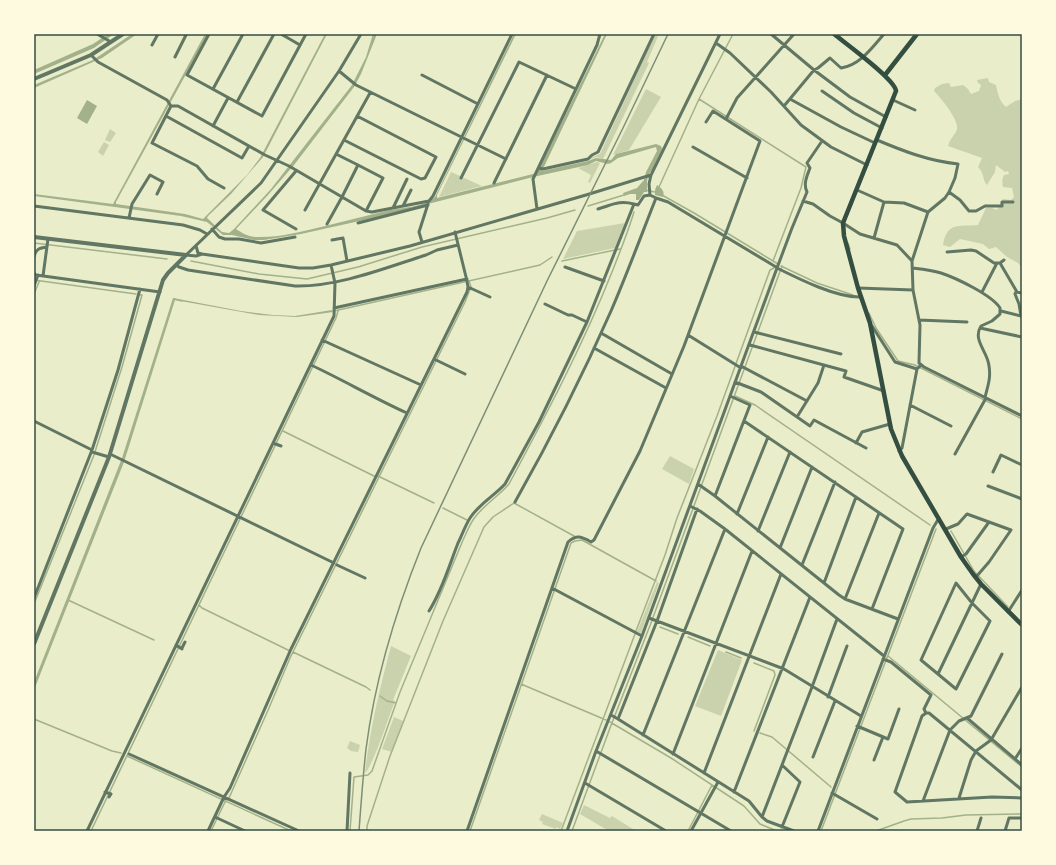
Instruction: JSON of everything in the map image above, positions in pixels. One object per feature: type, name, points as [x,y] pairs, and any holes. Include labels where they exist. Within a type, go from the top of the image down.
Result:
[{"type":"main road","points":[[834,34],[885,75],[896,87],[893,100],[843,223],[844,236],[858,288],[870,323],[890,424],[899,451],[939,518],[978,576],[981,584],[1022,626]]},
{"type":"main road","points":[[885,75],[917,34]]},
{"type":"street","points":[[97,34],[112,42]]},
{"type":"street","points":[[34,79],[95,59],[112,42],[123,34]]},
{"type":"street","points":[[152,45],[158,34]]},
{"type":"street","points":[[175,57],[186,35],[184,34]]},
{"type":"street","points":[[209,34],[187,75],[262,116],[306,34]]},
{"type":"street","points":[[213,89],[243,34]]},
{"type":"street","points":[[237,102],[274,34]]},
{"type":"street","points":[[281,34],[300,45]]},
{"type":"street","points":[[34,644],[109,456],[165,276],[261,182],[339,71],[361,34]]},
{"type":"street","points":[[422,242],[419,232],[428,203],[434,196],[463,138],[512,34]]},
{"type":"street","points":[[537,209],[533,179],[541,169],[597,45],[600,34]]},
{"type":"street","points":[[541,169],[588,159],[598,152],[654,34]]},
{"type":"street","points":[[720,34],[650,176],[650,192],[656,198],[668,202],[725,234],[775,266],[812,285],[852,298],[861,297]]},
{"type":"street","points":[[771,34],[814,70],[850,97],[886,117]]},
{"type":"street","points":[[727,117],[738,98],[794,34]]},
{"type":"street","points":[[784,106],[814,70],[830,58],[841,68],[849,67],[863,57],[884,34]]},
{"type":"street","points":[[716,43],[725,49],[756,78],[784,106],[801,126],[831,147],[866,165]]},
{"type":"street","points":[[95,59],[170,104],[178,106],[248,146],[289,166],[366,211],[374,213],[403,206],[428,203]]},
{"type":"street","points":[[461,178],[519,62],[576,89]]},
{"type":"street","points":[[339,71],[356,85],[370,93],[506,159]]},
{"type":"street","points":[[422,75],[478,104]]},
{"type":"street","points":[[494,183],[547,76]]},
{"type":"street","points":[[822,91],[854,113],[882,128]]},
{"type":"street","points":[[305,210],[370,93]]},
{"type":"street","points":[[213,126],[228,98]]},
{"type":"street","points":[[790,99],[841,127],[876,142],[942,163],[958,164],[955,178],[949,192],[945,198],[928,212],[912,261],[913,290],[919,320],[919,367],[902,448],[899,451]]},
{"type":"street","points":[[893,100],[915,110]]},
{"type":"street","points":[[170,104],[166,116],[152,142],[197,166],[208,179],[224,188]]},
{"type":"street","points":[[467,831],[554,590],[568,542],[573,538],[581,536],[591,542],[594,540],[640,451],[688,335],[760,141],[727,117],[712,111],[706,122]]},
{"type":"street","points":[[166,116],[242,158],[248,146]]},
{"type":"street","points":[[344,140],[421,179],[425,178],[436,157],[357,116]]},
{"type":"street","points":[[614,717],[642,636],[653,619],[691,506],[738,383],[807,192],[805,187],[806,177],[810,168],[807,163],[822,141]]},
{"type":"street","points":[[693,147],[747,178]]},
{"type":"street","points":[[336,154],[383,178],[366,211]]},
{"type":"street","points":[[327,224],[358,166]]},
{"type":"street","points":[[296,170],[263,210],[296,229]]},
{"type":"street","points":[[129,218],[132,206],[150,174],[164,182],[157,194]]},
{"type":"street","points":[[196,246],[198,253],[202,254],[299,268],[314,268],[422,242],[650,176]]},
{"type":"street","points":[[393,208],[407,180]]},
{"type":"street","points":[[403,206],[411,190]]},
{"type":"street","points":[[857,190],[884,202],[904,203],[928,212]]},
{"type":"street","points":[[598,209],[623,202],[638,205],[644,196],[650,192]]},
{"type":"street","points":[[949,192],[960,200],[969,211],[976,211],[985,206],[1002,206],[1002,202],[1013,202]]},
{"type":"street","points":[[515,502],[569,401],[601,333],[656,198]]},
{"type":"street","points":[[803,201],[813,204],[860,234],[897,245],[912,261]]},
{"type":"street","points":[[874,238],[884,202]]},
{"type":"street","points":[[358,223],[428,203]]},
{"type":"street","points":[[429,611],[438,596],[442,582],[470,518],[477,509],[506,484],[542,416],[587,322],[634,204]]},
{"type":"street","points":[[34,206],[183,225],[200,230],[207,234]]},
{"type":"street","points":[[374,213],[375,218]]},
{"type":"street","points":[[212,229],[219,238],[239,239],[261,243],[295,237]]},
{"type":"street","points":[[208,831],[223,799],[230,788],[290,651],[435,359],[468,284],[455,232]]},
{"type":"street","points":[[34,237],[47,244],[196,256],[202,254]]},
{"type":"street","points":[[332,240],[342,238],[347,261]]},
{"type":"street","points":[[34,257],[37,249],[47,244]]},
{"type":"street","points":[[43,276],[47,244]]},
{"type":"street","points":[[176,265],[188,270],[295,286],[311,286],[335,283],[426,255],[437,250],[458,245]]},
{"type":"street","points":[[947,252],[976,251],[994,264],[1004,260]]},
{"type":"street","points":[[998,263],[1017,292],[1022,293]]},
{"type":"street","points":[[982,292],[998,263]]},
{"type":"street","points":[[180,647],[274,443],[313,366],[334,316],[335,283],[331,265]]},
{"type":"street","points":[[565,267],[604,281]]},
{"type":"street","points":[[912,268],[941,273],[982,292],[994,300],[1001,311],[1021,316],[1015,294],[1017,292]]},
{"type":"street","points":[[34,273],[43,276],[160,292]]},
{"type":"street","points":[[35,283],[38,275]]},
{"type":"street","points":[[334,310],[468,284],[490,297]]},
{"type":"street","points":[[858,288],[913,290]]},
{"type":"street","points":[[34,598],[93,452],[118,370],[140,289]]},
{"type":"street","points":[[545,304],[587,322]]},
{"type":"street","points":[[955,454],[985,399],[990,381],[988,358],[978,335],[980,328],[992,321],[1000,314],[1001,311]]},
{"type":"street","points":[[919,320],[967,322]]},
{"type":"street","points":[[870,323],[895,362],[919,367],[1022,416]]},
{"type":"street","points":[[980,328],[1022,337]]},
{"type":"street","points":[[601,333],[672,374]]},
{"type":"street","points":[[756,333],[841,354]]},
{"type":"street","points":[[688,335],[735,364],[807,401]]},
{"type":"street","points":[[324,341],[421,385]]},
{"type":"street","points":[[752,345],[846,371],[844,377],[884,391]]},
{"type":"street","points":[[594,348],[666,388]]},
{"type":"street","points":[[435,359],[465,374]]},
{"type":"street","points":[[797,417],[818,383],[824,365]]},
{"type":"street","points":[[313,366],[358,388],[370,396],[407,413]]},
{"type":"street","points":[[738,383],[761,392],[810,426],[814,420],[866,448]]},
{"type":"street","points":[[715,496],[750,405],[732,397]]},
{"type":"street","points":[[910,405],[951,426]]},
{"type":"street","points":[[744,421],[903,529],[872,609]]},
{"type":"street","points":[[34,422],[93,452],[121,460],[334,563]]},
{"type":"street","points":[[856,443],[862,432],[890,424]]},
{"type":"street","points":[[737,514],[768,437]]},
{"type":"street","points":[[274,443],[280,445]]},
{"type":"street","points":[[758,530],[790,452]]},
{"type":"street","points":[[993,472],[1001,455],[1022,465]]},
{"type":"street","points":[[780,548],[812,467]]},
{"type":"street","points":[[802,565],[835,482]]},
{"type":"street","points":[[700,485],[845,599],[898,619]]},
{"type":"street","points":[[988,486],[1022,499]]},
{"type":"street","points":[[824,583],[856,497]]},
{"type":"street","points":[[691,506],[725,529],[885,659],[932,695],[924,709],[926,713]]},
{"type":"street","points":[[567,831],[597,751],[614,717],[696,509]]},
{"type":"street","points":[[845,599],[879,513]]},
{"type":"street","points":[[946,529],[958,524],[967,514],[1011,530],[978,576]]},
{"type":"street","points":[[818,831],[859,727],[861,716],[885,659],[898,619],[933,528],[939,518]]},
{"type":"street","points":[[964,555],[989,522]]},
{"type":"street","points":[[643,735],[725,529]]},
{"type":"street","points":[[673,754],[752,551]]},
{"type":"street","points":[[337,565],[365,578]]},
{"type":"street","points":[[704,773],[781,574]]},
{"type":"street","points":[[956,583],[972,603],[990,621],[956,689],[921,660],[956,583]]},
{"type":"street","points":[[938,674],[981,584]]},
{"type":"street","points":[[554,590],[642,636]]},
{"type":"street","points":[[1008,612],[1022,590]]},
{"type":"street","points":[[734,792],[781,668],[810,597]]},
{"type":"street","points":[[653,619],[781,668],[861,716]]},
{"type":"street","points":[[762,817],[837,619]]},
{"type":"street","points":[[87,831],[109,794],[173,656],[185,642]]},
{"type":"street","points":[[828,697],[847,646]]},
{"type":"street","points":[[923,801],[950,730],[959,721],[971,716],[1002,654]]},
{"type":"street","points":[[959,798],[971,760],[976,751],[991,740],[1022,687]]},
{"type":"street","points":[[813,757],[835,701]]},
{"type":"street","points":[[859,727],[888,739],[899,709]]},
{"type":"street","points":[[926,713],[929,712],[1022,790]]},
{"type":"street","points":[[926,713],[922,716],[895,792],[907,802],[959,798],[1022,798]]},
{"type":"street","points":[[614,717],[704,773],[716,785],[734,792],[749,801],[762,817],[794,831]]},
{"type":"street","points":[[966,719],[1022,764]]},
{"type":"street","points":[[874,760],[883,737]]},
{"type":"street","points":[[1015,759],[1022,748]]},
{"type":"street","points":[[597,751],[731,831]]},
{"type":"street","points":[[128,760],[130,755],[223,799],[299,831]]},
{"type":"street","points":[[782,765],[800,782],[782,827]]},
{"type":"street","points":[[346,831],[350,773]]},
{"type":"street","points":[[586,783],[666,831]]},
{"type":"street","points":[[691,831],[699,812],[716,785]]},
{"type":"street","points":[[834,793],[877,819]]},
{"type":"street","points":[[215,817],[245,831]]},
{"type":"street","points":[[977,831],[981,818]]},
{"type":"street","points":[[1005,831],[1009,818],[1022,818]]},
{"type":"shaded area","points":[[108,34],[114,34],[94,48],[34,74],[34,70],[93,44]]},
{"type":"shaded area","points":[[132,34],[137,34],[102,58],[34,88],[34,85],[93,60]]},
{"type":"shaded area","points":[[205,34],[208,34],[116,204],[185,214],[203,219],[247,175],[260,158],[325,34],[327,34],[263,157],[231,194],[208,216],[207,218],[222,232],[229,233],[234,229],[271,189],[352,85],[366,57],[373,34],[377,34],[361,74],[354,87],[294,165],[236,229],[250,236],[272,237],[418,205],[430,201],[435,197],[514,34],[516,34],[437,195],[437,198],[537,173],[605,34],[607,34],[542,171],[596,158],[611,160],[616,154],[656,144],[661,146],[662,149],[647,180],[647,192],[644,192],[639,200],[636,200],[636,194],[624,196],[623,193],[637,188],[644,180],[646,172],[657,151],[656,147],[618,158],[608,164],[596,161],[588,165],[533,177],[373,218],[301,234],[264,240],[254,240],[232,235],[223,235],[207,222],[181,216],[34,196],[34,194],[113,204]]},
{"type":"shaded area","points":[[655,34],[659,34],[647,62],[649,63],[603,159],[596,157],[589,160],[600,154]]},
{"type":"shaded area","points":[[988,78],[989,82],[996,85],[1000,100],[1006,107],[1015,101],[1022,99],[1022,269],[1018,263],[1007,257],[996,247],[989,249],[983,244],[960,239],[950,247],[943,245],[947,232],[951,229],[960,226],[978,225],[986,208],[997,210],[1003,199],[1011,200],[1014,197],[1012,188],[1003,187],[1003,178],[1004,175],[1009,174],[1008,171],[1005,172],[996,165],[995,172],[987,185],[984,181],[982,172],[978,167],[982,158],[948,146],[957,129],[957,125],[949,109],[934,91],[935,88],[942,84],[949,83],[951,87],[963,85],[971,94],[979,91],[981,85],[977,80]]},
{"type":"shaded area","points":[[646,89],[661,97],[629,150],[613,155]]},
{"type":"shaded area","points":[[87,100],[97,106],[87,124],[77,118]]},
{"type":"shaded area","points":[[110,129],[116,133],[110,142],[105,140]]},
{"type":"shaded area","points":[[104,142],[109,145],[103,156],[98,152]]},
{"type":"shaded area","points":[[597,162],[600,163],[590,183],[588,182],[591,175],[578,168]]},
{"type":"shaded area","points":[[451,172],[482,186],[439,197]]},
{"type":"shaded area","points":[[657,185],[663,190],[663,197],[655,195]]},
{"type":"shaded area","points":[[625,223],[615,248],[563,259],[577,231]]},
{"type":"shaded area","points":[[173,298],[241,311],[273,315],[295,316],[332,310],[333,312],[297,317],[259,315],[175,300],[124,462],[34,690],[34,682],[122,458]]},
{"type":"shaded area","points":[[670,456],[694,469],[689,484],[662,469]]},
{"type":"shaded area","points":[[657,582],[659,583],[641,633],[637,632]]},
{"type":"shaded area","points":[[391,646],[411,656],[393,700],[395,701],[379,745],[367,771],[365,772],[376,708]]},
{"type":"shaded area","points":[[718,650],[742,660],[721,716],[695,706]]},
{"type":"shaded area","points":[[394,717],[403,721],[392,752],[382,749]]},
{"type":"shaded area","points":[[350,741],[360,745],[358,752],[351,751],[347,748]]},
{"type":"shaded area","points":[[584,805],[610,818],[612,816],[636,831],[609,831],[580,814]]},
{"type":"shaded area","points":[[542,814],[563,823],[560,829],[542,824],[543,822],[539,820]]},
{"type":"waterway","points":[[659,187],[699,99],[733,34]]},
{"type":"waterway","points":[[699,99],[806,167],[801,188],[773,261]]},
{"type":"waterway","points":[[645,190],[655,192]]},
{"type":"waterway","points":[[588,206],[624,195]]},
{"type":"waterway","points":[[662,195],[778,264]]},
{"type":"waterway","points":[[191,261],[259,274],[307,279],[358,267],[422,247],[575,210]]},
{"type":"waterway","points":[[350,831],[354,777],[368,775],[372,771],[400,692],[463,540],[473,520],[481,510],[509,484],[537,432],[564,380],[601,299],[627,234],[634,212]]},
{"type":"waterway","points":[[34,243],[167,259]]},
{"type":"waterway","points":[[848,243],[850,249]]},
{"type":"waterway","points":[[562,261],[620,249]]},
{"type":"waterway","points":[[334,311],[540,265],[552,257]]},
{"type":"waterway","points":[[781,266],[817,283],[853,295]]},
{"type":"waterway","points":[[572,831],[651,623],[782,266]]},
{"type":"waterway","points":[[636,631],[770,270],[774,268]]},
{"type":"waterway","points":[[34,280],[136,294]]},
{"type":"waterway","points":[[229,798],[290,658],[465,302],[471,287],[469,281]]},
{"type":"waterway","points":[[34,294],[39,282]]},
{"type":"waterway","points":[[34,604],[94,455],[122,367],[142,295],[140,295]]},
{"type":"waterway","points":[[174,299],[182,301]]},
{"type":"waterway","points":[[91,831],[338,311]]},
{"type":"waterway","points":[[869,313],[876,328],[898,361],[915,365],[1022,419]]},
{"type":"waterway","points":[[735,396],[755,405],[930,525]]},
{"type":"waterway","points":[[283,431],[376,477]]},
{"type":"waterway","points":[[378,476],[434,503]]},
{"type":"waterway","points":[[367,831],[367,826],[390,756],[443,621],[484,527],[493,517],[514,503],[574,536]]},
{"type":"waterway","points":[[443,508],[467,520]]},
{"type":"waterway","points":[[821,831],[936,529]]},
{"type":"waterway","points":[[951,531],[974,571],[1008,607]]},
{"type":"waterway","points":[[470,831],[571,543],[582,540],[656,581]]},
{"type":"waterway","points":[[68,600],[154,640]]},
{"type":"waterway","points":[[199,605],[202,608],[290,651]]},
{"type":"waterway","points":[[660,627],[678,634]]},
{"type":"waterway","points":[[561,831],[635,634]]},
{"type":"waterway","points":[[688,637],[710,646]]},
{"type":"waterway","points":[[293,652],[370,690]]},
{"type":"waterway","points":[[726,652],[741,658]]},
{"type":"waterway","points":[[888,656],[1022,767]]},
{"type":"waterway","points":[[754,663],[774,671],[775,675],[754,731]]},
{"type":"waterway","points":[[521,684],[606,720]]},
{"type":"waterway","points":[[380,696],[387,701],[396,703]]},
{"type":"waterway","points":[[34,719],[112,751],[121,753]]},
{"type":"waterway","points":[[610,722],[671,758],[744,806],[760,824],[777,831]]},
{"type":"waterway","points":[[760,733],[772,737],[831,787]]},
{"type":"waterway","points":[[127,756],[291,831]]},
{"type":"waterway","points":[[688,831],[712,785]]},
{"type":"waterway","points":[[211,831],[225,802],[227,801]]},
{"type":"waterway","points":[[876,831],[911,819],[942,818],[966,815],[1022,814]]},
{"type":"railway","points":[[359,831],[366,749],[375,697],[387,647],[421,548],[547,281],[668,34]]}]
